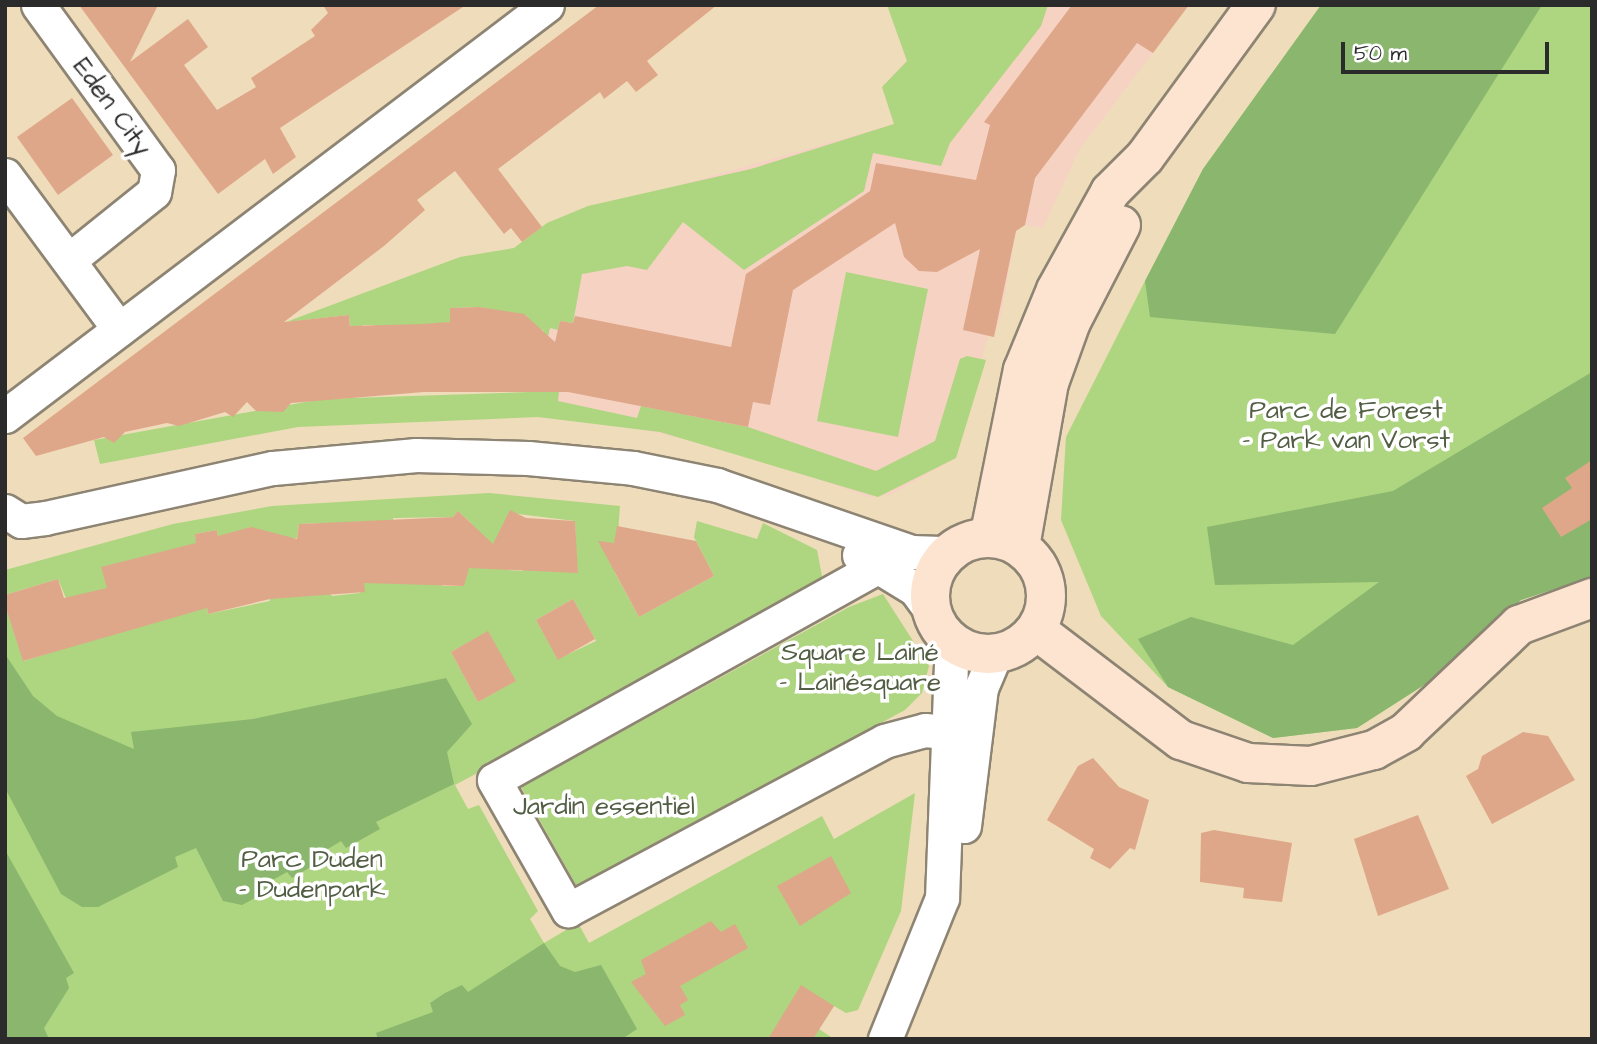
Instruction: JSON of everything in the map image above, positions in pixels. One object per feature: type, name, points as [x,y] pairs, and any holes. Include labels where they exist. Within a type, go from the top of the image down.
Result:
[{"type":"main road","points":[[1004,542],[1036,438],[1056,360],[1132,203],[1145,157],[1256,5]]},
{"type":"main road","points":[[1004,542],[1034,560],[1047,596],[1036,630],[995,655],[952,643],[929,608],[929,588],[948,553],[1004,542]]},
{"type":"main road","points":[[1036,630],[1181,740],[1219,757],[1276,766],[1342,761],[1374,750],[1439,706],[1511,638],[1519,625],[1592,598]]},
{"type":"main road","points":[[1511,638],[1527,639],[1592,617]]},
{"type":"street","name":"Eden City","points":[[38,5],[158,170],[154,192],[69,260]]},
{"type":"street","points":[[5,416],[547,5]]},
{"type":"street","points":[[5,176],[120,329]]},
{"type":"street","points":[[5,511],[21,521],[273,468],[416,455],[633,468],[718,485],[912,552],[948,553]]},
{"type":"street","points":[[793,512],[915,589],[929,608]]},
{"type":"street","points":[[877,567],[494,780],[568,910],[884,741],[910,732],[960,733]]},
{"type":"street","points":[[885,1039],[917,971],[947,863],[964,826],[952,643]]},
{"type":"street","points":[[960,733],[984,674],[995,655]]},
{"type":"shaded area","points":[[887,5],[1128,5],[1168,33],[1079,150],[1043,228],[1017,224],[1002,311],[994,337],[988,336],[956,458],[890,495],[869,497],[732,449],[625,426],[538,417],[547,223],[894,124],[882,87],[907,61]]},
{"type":"green space","points":[[887,5],[1048,5],[1041,26],[950,143],[941,166],[873,153],[864,191],[744,270],[683,222],[647,270],[627,266],[582,274],[573,323],[560,321],[558,330],[550,328],[546,346],[543,330],[529,329],[527,316],[478,307],[450,308],[450,322],[376,333],[374,325],[363,325],[352,340],[349,315],[286,322],[460,257],[514,248],[547,223],[588,206],[751,169],[894,124],[882,87],[907,61]]},
{"type":"green space","name":"Parc de Forest - Park van Vorst","points":[[1321,5],[1592,5],[1592,577],[1521,600],[1435,678],[1357,728],[1273,738],[1168,687],[1101,616],[1061,520],[1066,437],[1203,169]]},
{"type":"green space","points":[[1321,5],[1542,5],[1335,334],[1150,317],[1145,281],[1203,169]]},
{"type":"green space","points":[[846,272],[928,289],[898,437],[817,421]]},
{"type":"green space","points":[[967,356],[986,360],[956,458],[878,497],[660,432],[538,417],[298,427],[100,464],[94,440],[322,399],[559,391],[558,401],[637,418],[641,406],[748,427],[876,471],[935,441],[960,359]]},
{"type":"green space","points":[[1592,372],[1592,577],[1521,600],[1435,678],[1357,728],[1273,738],[1168,687],[1138,639],[1191,617],[1293,645],[1379,582],[1215,585],[1207,527],[1393,491]]},
{"type":"green space","name":"Parc Duden - Dudenpark","points":[[489,493],[620,506],[615,573],[639,617],[714,576],[694,537],[697,521],[757,539],[763,523],[817,550],[822,576],[810,594],[455,785],[468,809],[479,805],[538,911],[530,919],[544,943],[578,923],[589,943],[822,816],[834,839],[915,793],[901,911],[858,1010],[846,1013],[834,1006],[819,1029],[834,1039],[5,1039],[5,605],[24,661],[84,642],[58,579],[5,595],[5,570],[173,524],[272,506]],"holes":[[[458,511],[471,523],[463,586],[442,586],[442,578],[393,553],[393,518],[453,517]],[[510,513],[575,521],[577,573],[524,564],[523,571],[507,570]],[[321,523],[363,571],[360,593],[332,596],[291,539],[297,538],[299,524]],[[251,527],[270,601],[208,614],[195,534],[217,530],[219,540]],[[573,599],[596,641],[558,659],[536,620]],[[488,632],[515,681],[478,702],[451,652]]]},
{"type":"green space","name":"Square Lainé - Lainésquare","points":[[883,594],[929,666],[922,693],[905,710],[577,887],[521,787],[849,607]]},
{"type":"green space","points":[[5,654],[33,696],[57,716],[134,749],[131,732],[253,719],[446,678],[472,724],[447,752],[454,784],[376,822],[380,829],[346,848],[341,841],[323,852],[326,858],[292,878],[287,872],[269,882],[272,889],[242,905],[223,901],[196,848],[175,857],[178,867],[98,907],[82,907],[61,894],[5,788]]},
{"type":"green space","points":[[5,850],[74,973],[66,978],[69,988],[44,1028],[49,1039],[5,1039]]},
{"type":"green space","points":[[544,943],[560,966],[575,972],[601,965],[637,1029],[622,1039],[378,1039],[376,1033],[433,1012],[430,1003],[445,993],[462,985],[468,992]]},
{"type":"building","points":[[79,5],[158,5],[130,62],[188,19],[208,47],[184,65],[217,110],[256,87],[251,78],[315,36],[311,30],[328,13],[323,5],[466,5],[280,128],[296,157],[273,174],[265,159],[218,194]]},
{"type":"building","points":[[599,5],[717,5],[647,61],[658,75],[636,92],[627,81],[604,99],[600,92],[498,169],[542,227],[522,242],[511,228],[504,234],[455,171],[417,200],[425,210],[384,246],[284,322],[349,315],[350,326],[450,322],[450,308],[479,307],[524,314],[555,342],[560,321],[573,323],[575,316],[731,347],[746,274],[870,191],[876,163],[976,180],[990,125],[984,122],[1072,5],[1189,5],[1153,53],[1137,43],[1035,178],[1025,225],[1016,231],[994,337],[963,330],[980,249],[937,272],[919,271],[904,257],[895,223],[793,290],[770,405],[753,402],[748,427],[568,392],[424,392],[291,403],[283,412],[256,411],[247,402],[233,417],[225,412],[179,426],[167,423],[125,432],[114,443],[104,437],[36,456],[23,438]]},
{"type":"building","points":[[72,98],[113,155],[58,195],[17,137]]},
{"type":"building","points":[[1592,460],[1592,519],[1561,537],[1542,508],[1572,488],[1565,478]]},
{"type":"building","points":[[510,510],[526,518],[575,521],[578,573],[469,568],[464,586],[364,583],[365,592],[270,599],[208,614],[207,608],[23,661],[5,605],[5,595],[58,579],[64,598],[107,588],[101,567],[196,543],[195,534],[217,530],[218,536],[251,527],[297,539],[299,524],[453,517],[458,511],[493,544]]},
{"type":"building","points":[[617,526],[696,541],[714,576],[639,617],[598,541],[614,543]]},
{"type":"building","points":[[573,599],[595,639],[558,660],[536,620]]},
{"type":"building","points":[[488,631],[516,681],[478,702],[451,652]]},
{"type":"building","points":[[1523,732],[1548,736],[1575,780],[1492,824],[1466,776],[1478,769],[1482,756]]},
{"type":"building","points":[[1093,758],[1119,787],[1149,800],[1135,850],[1130,848],[1110,869],[1090,858],[1094,849],[1047,820],[1078,766]]},
{"type":"building","points":[[1418,815],[1449,889],[1378,916],[1354,839]]},
{"type":"building","points":[[1214,830],[1292,843],[1282,902],[1243,898],[1244,888],[1200,882],[1201,833]]},
{"type":"building","points":[[831,856],[851,893],[800,926],[777,886]]},
{"type":"building","points":[[711,921],[721,932],[735,924],[748,948],[680,986],[688,1000],[680,1005],[685,1015],[665,1026],[631,982],[646,974],[641,960]]},
{"type":"building","points":[[801,985],[834,1006],[813,1039],[768,1039]]},
{"type":"park label","name":"Jardin essentiel","points":[[604,807]]}]
